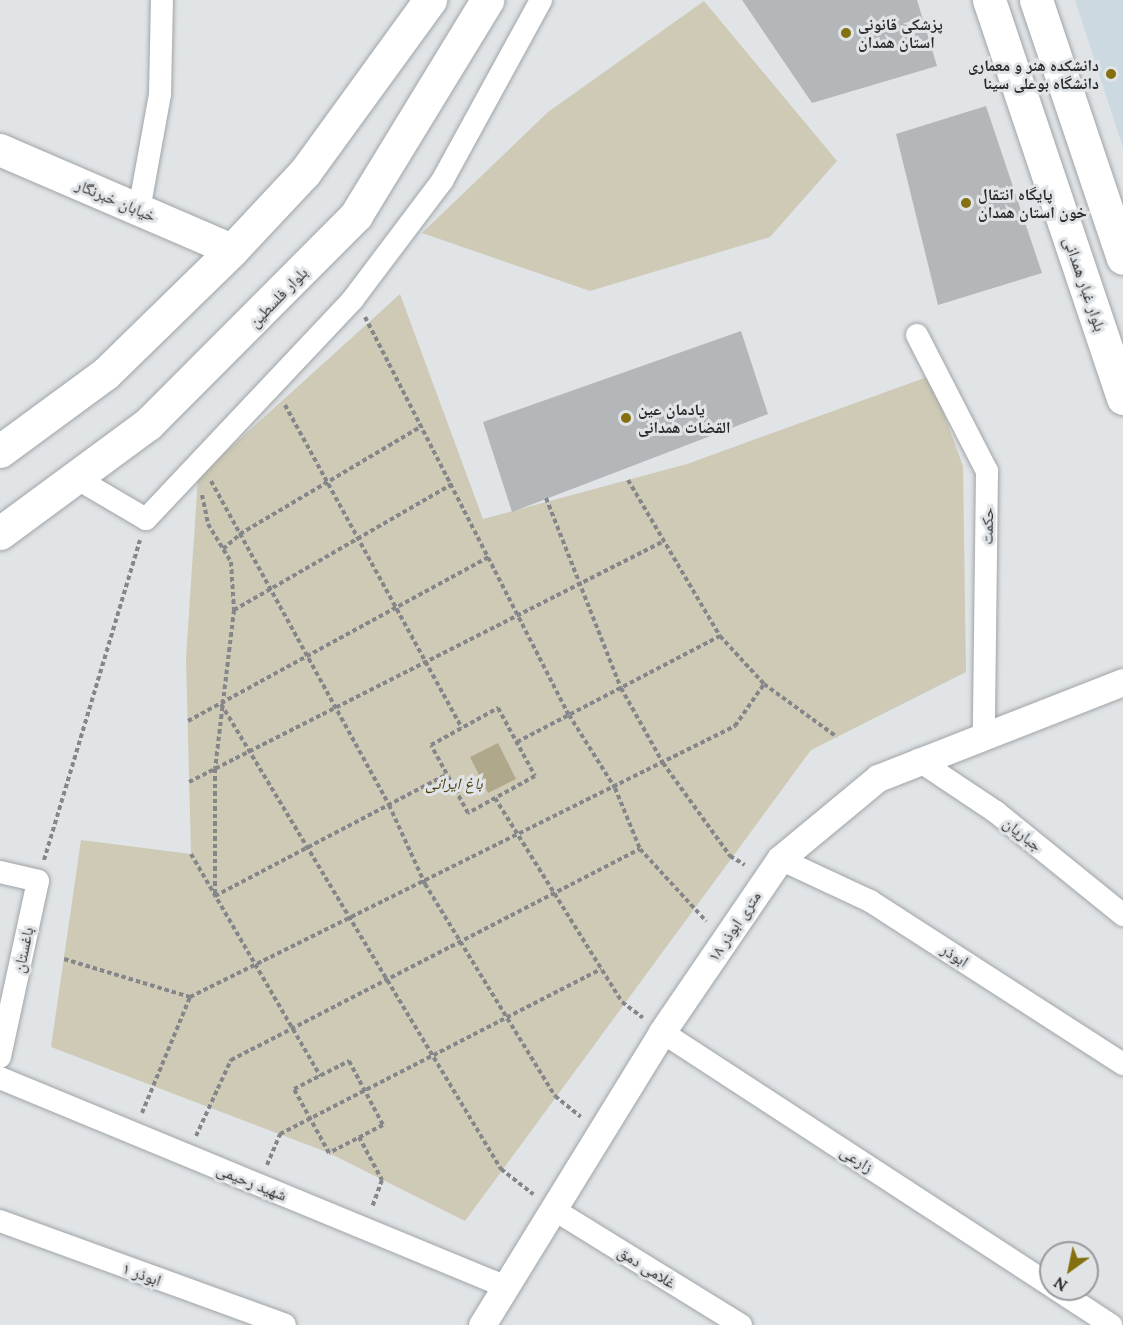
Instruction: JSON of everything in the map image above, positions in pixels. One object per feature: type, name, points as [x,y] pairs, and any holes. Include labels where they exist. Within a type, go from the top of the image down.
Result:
[{"type":"main road","points":[[0,451],[105,374],[232,250],[305,172],[429,0]]},
{"type":"main road","name":"بلوار فلسطین","points":[[0,533],[148,424],[356,215],[487,0]]},
{"type":"main road","name":"بلوار غبار همدانی","points":[[989,0],[1123,398]]},
{"type":"main road","points":[[1036,0],[1123,258]]},
{"type":"main road","name":"خیابان خبرنگار","points":[[0,150],[232,250]]},
{"type":"street","points":[[139,210],[160,94],[162,0]]},
{"type":"street","points":[[76,478],[146,519],[202,466],[273,384],[353,298],[442,181],[542,0]]},
{"type":"street","name":"حکمت","points":[[916,335],[987,471],[984,734]]},
{"type":"street","name":"۱۸ متری ابوذر","points":[[482,1325],[662,1032],[773,868],[878,778],[984,734],[1123,682]]},
{"type":"street","name":"جباریان","points":[[918,760],[996,812],[1123,915]]},
{"type":"street","name":"ابوذر","points":[[773,868],[870,901],[1123,1064]]},
{"type":"street","points":[[0,872],[38,881]]},
{"type":"street","name":"باغستان","points":[[0,1057],[38,881]]},
{"type":"street","name":"زارعی","points":[[662,1032],[1039,1278]]},
{"type":"street","name":"شهید رحیمی","points":[[0,1078],[504,1286]]},
{"type":"street","name":"غلامی دمق","points":[[553,1209],[741,1325]]},
{"type":"street","name":"ابوذر ۱","points":[[0,1221],[285,1325]]},
{"type":"street","points":[[1074,1301],[1111,1325]]},
{"type":"path","points":[[353,298],[422,426],[569,715],[615,788],[640,849],[725,939]]},
{"type":"path","points":[[273,384],[462,728]]},
{"type":"path","points":[[223,549],[240,534],[422,426]]},
{"type":"path","points":[[202,466],[389,805],[425,884],[461,939],[555,1096],[600,1133]]},
{"type":"path","points":[[202,466],[198,477],[206,512],[231,561],[234,610],[220,703],[214,769],[215,896]]},
{"type":"path","points":[[628,480],[720,636],[764,684],[837,737]]},
{"type":"path","points":[[234,610],[359,540],[452,484]]},
{"type":"path","points":[[546,498],[582,582],[621,688],[663,763],[730,856],[773,868]]},
{"type":"path","points":[[38,881],[146,519]]},
{"type":"path","points":[[189,782],[664,541]]},
{"type":"path","points":[[188,721],[489,557]]},
{"type":"path","points":[[517,742],[720,636]]},
{"type":"path","points":[[64,959],[190,997],[257,968],[735,726],[764,684]]},
{"type":"path","points":[[220,703],[501,1169],[553,1209]]},
{"type":"path","points":[[498,708],[517,742],[535,776],[468,813],[431,745],[498,708]]},
{"type":"path","points":[[215,896],[447,774]]},
{"type":"path","points":[[495,798],[622,1002],[662,1032]]},
{"type":"path","points":[[190,1156],[206,1106],[231,1060],[385,977],[640,849]]},
{"type":"path","points":[[191,854],[320,1076]]},
{"type":"path","points":[[258,1185],[280,1134],[312,1122],[364,1088],[601,969]]},
{"type":"path","points":[[134,1133],[190,997]]},
{"type":"path","points":[[349,1061],[364,1088],[383,1125],[329,1153],[294,1089],[349,1061]]},
{"type":"path","points":[[359,1137],[382,1180],[364,1228]]},
{"type":"shaded area","name":"دانشکده هنر و معماری دانشگاه بوعلی سینا","points":[[1075,0],[1123,0],[1123,148]]},
{"type":"shaded area","points":[[498,743],[516,779],[488,793],[470,757]]},
{"type":"green space","points":[[704,1],[837,161],[770,237],[590,291],[422,233],[548,112]]},
{"type":"green space","name":"باغ ایرانی","points":[[400,294],[483,519],[687,464],[930,376],[963,466],[966,672],[811,750],[465,1221],[329,1153],[51,1047],[81,840],[191,854],[186,658],[198,477]]},
{"type":"building","name":"پزشکی قانونی استان همدان","points":[[742,0],[917,0],[937,66],[812,103]]},
{"type":"building","name":"پایگاه انتقال خون استان همدان","points":[[986,106],[1042,273],[938,305],[896,134]]},
{"type":"building","name":"یادمان عین القضات همدانی","points":[[741,331],[768,414],[512,512],[483,422]]},
{"type":"place","name":"پزشکی قانونی استان همدان","points":[[846,33]]},
{"type":"place","name":"دانشکده هنر و معماری دانشگاه بوعلی سینا","points":[[1111,74]]},
{"type":"place","name":"پایگاه انتقال خون استان همدان","points":[[966,203]]},
{"type":"place","name":"یادمان عین القضات همدانی","points":[[626,418]]}]
